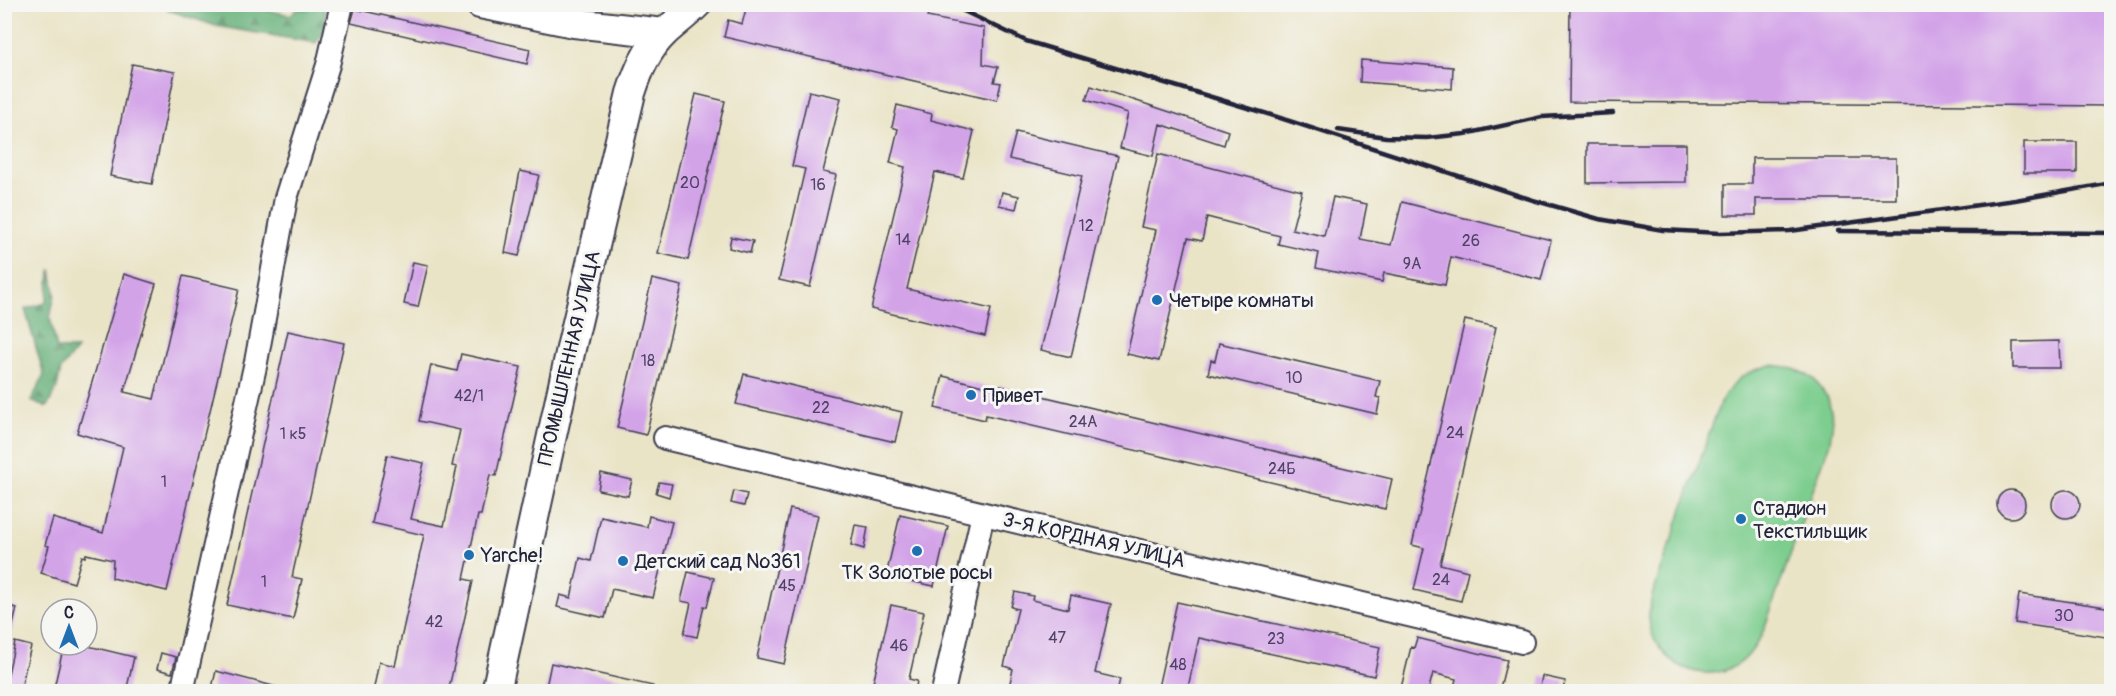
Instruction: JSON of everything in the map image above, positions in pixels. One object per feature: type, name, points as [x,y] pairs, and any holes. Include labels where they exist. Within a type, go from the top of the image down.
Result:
[{"type":"main road","points":[[480,4],[574,23],[664,33]]},
{"type":"main road","name":"ПРОМЫШЛЕННАЯ УЛИЦА","points":[[496,692],[572,344],[620,136],[639,70],[664,33],[697,4]]},
{"type":"street","points":[[182,692],[256,362],[286,198],[328,65],[342,4]]},
{"type":"street","name":"3-Я КОРДНАЯ УЛИЦА","points":[[665,438],[1522,642]]},
{"type":"street","points":[[943,692],[983,514]]},
{"type":"green space","points":[[237,4],[290,15],[302,5],[324,6],[327,26],[316,43],[216,26],[168,10],[169,5]]},
{"type":"green space","points":[[51,269],[55,294],[50,318],[57,349],[77,349],[61,369],[57,388],[47,407],[31,401],[44,375],[25,309],[46,303]]},
{"type":"green space","name":"Стадион Текстильщик","points":[[1772,365],[1794,368],[1814,379],[1828,398],[1833,420],[1830,442],[1762,635],[1753,650],[1731,668],[1703,673],[1690,670],[1667,656],[1658,646],[1649,619],[1652,596],[1720,403],[1741,377],[1754,370]]},
{"type":"building","points":[[751,4],[930,4],[927,17],[984,28],[983,64],[998,67],[994,82],[1001,83],[997,100],[724,37],[728,20],[742,24],[746,9],[750,10]]},
{"type":"building","points":[[1570,4],[2112,4],[2112,106],[1569,102]]},
{"type":"building","points":[[355,9],[530,49],[527,64],[351,23]]},
{"type":"building","points":[[1361,60],[1453,67],[1452,89],[1360,82]]},
{"type":"building","points":[[132,64],[175,72],[152,184],[110,176]]},
{"type":"building","points":[[1091,86],[1228,131],[1224,145],[1160,124],[1153,156],[1120,148],[1128,113],[1086,100]]},
{"type":"building","points":[[809,91],[841,98],[823,172],[836,175],[810,287],[779,280],[805,169],[792,166]]},
{"type":"building","points":[[696,94],[725,101],[688,260],[658,253]]},
{"type":"building","points":[[897,105],[932,114],[931,120],[974,131],[963,178],[935,172],[907,289],[991,309],[985,336],[871,309],[905,167],[890,163],[898,129],[892,127]]},
{"type":"building","points":[[1016,132],[1118,156],[1071,357],[1041,350],[1082,176],[1009,159]]},
{"type":"building","points":[[2024,142],[2077,142],[2077,173],[2024,173]]},
{"type":"building","points":[[1587,144],[1686,144],[1686,182],[1587,183]]},
{"type":"building","points":[[1158,154],[1302,191],[1292,229],[1324,236],[1333,197],[1367,204],[1360,239],[1391,245],[1402,202],[1551,240],[1541,280],[1451,257],[1445,285],[1384,273],[1382,282],[1316,268],[1319,253],[1278,244],[1280,236],[1207,217],[1202,241],[1188,238],[1159,361],[1127,354],[1156,230],[1141,227]]},
{"type":"building","points":[[1752,158],[1896,158],[1896,199],[1756,199],[1756,215],[1725,215],[1725,184],[1752,184]]},
{"type":"building","points":[[520,171],[539,175],[519,256],[505,253]]},
{"type":"building","points":[[1002,192],[1019,196],[1016,209],[999,205]]},
{"type":"building","points":[[731,237],[753,241],[750,253],[729,248]]},
{"type":"building","points":[[413,262],[428,265],[418,307],[404,304]]},
{"type":"building","points":[[124,274],[156,284],[124,392],[154,399],[183,276],[239,289],[167,591],[112,578],[113,560],[86,554],[85,557],[82,556],[74,583],[41,573],[49,546],[45,545],[53,518],[103,533],[123,447],[77,433]]},
{"type":"building","points":[[652,279],[682,286],[646,435],[617,428]]},
{"type":"building","points":[[1465,320],[1496,327],[1440,564],[1468,571],[1461,601],[1414,590],[1424,548],[1412,545]]},
{"type":"building","points":[[288,331],[344,343],[292,577],[302,579],[293,619],[227,605]]},
{"type":"building","points":[[2059,341],[2060,368],[2013,368],[2013,342]]},
{"type":"building","points":[[1219,343],[1380,381],[1376,397],[1380,398],[1377,414],[1208,374],[1211,360],[1215,361]]},
{"type":"building","points":[[461,354],[521,367],[496,476],[490,475],[481,515],[478,515],[464,579],[473,581],[448,692],[373,692],[379,662],[395,666],[424,535],[372,523],[387,455],[424,463],[411,519],[444,526],[457,467],[452,466],[460,430],[419,421],[431,365],[457,371]]},
{"type":"building","points":[[744,374],[902,412],[895,442],[736,404]]},
{"type":"building","points":[[943,376],[999,390],[1000,386],[1392,479],[1385,509],[986,415],[985,420],[935,408]]},
{"type":"building","points":[[601,473],[632,480],[628,496],[598,490]]},
{"type":"building","points":[[659,482],[672,484],[669,497],[656,493]]},
{"type":"building","points":[[2011,490],[2021,494],[2025,504],[2021,514],[2011,518],[2001,514],[1997,504],[2001,494]]},
{"type":"building","points":[[2066,490],[2076,494],[2080,504],[2076,514],[2066,518],[2056,514],[2052,504],[2056,494]]},
{"type":"building","points":[[734,491],[747,494],[744,506],[731,503]]},
{"type":"building","points":[[790,509],[818,515],[784,664],[757,658]]},
{"type":"building","name":"ТК Золотые росы","points":[[900,515],[948,526],[934,586],[886,576]]},
{"type":"building","name":"Детский сад №361","points":[[649,516],[672,522],[653,598],[612,589],[605,618],[557,607],[560,595],[571,598],[580,558],[591,561],[601,517],[647,527]]},
{"type":"building","points":[[855,525],[868,527],[864,549],[851,545]]},
{"type":"building","points":[[688,572],[714,578],[707,607],[704,606],[697,637],[684,634],[691,603],[681,601]]},
{"type":"building","points":[[1015,592],[1033,596],[1032,600],[1068,609],[1071,595],[1111,604],[1095,673],[1120,679],[1117,692],[1008,692],[1013,669],[1004,666],[1018,609],[1011,607]]},
{"type":"building","points":[[2019,594],[2112,608],[2112,638],[2015,623]]},
{"type":"building","points":[[1177,602],[1380,647],[1374,676],[1199,638],[1187,692],[1157,692]]},
{"type":"building","points":[[4,605],[17,608],[9,642],[4,642]]},
{"type":"building","points":[[891,605],[924,612],[909,679],[917,681],[915,692],[871,692]]},
{"type":"building","points":[[1417,638],[1507,660],[1499,692],[1453,692],[1456,679],[1433,673],[1428,692],[1400,692],[1411,647],[1414,648]]},
{"type":"building","points":[[15,642],[31,646],[20,692],[4,692]]},
{"type":"building","points":[[99,649],[134,657],[126,692],[53,692],[61,657],[99,657]]},
{"type":"building","points":[[161,653],[176,657],[172,673],[157,669]]},
{"type":"building","points":[[551,663],[653,686],[653,692],[545,692]]},
{"type":"building","points":[[216,671],[277,687],[276,692],[211,692]]},
{"type":"building","points":[[1542,676],[1565,681],[1563,692],[1539,692]]},
{"type":"railway","points":[[949,4],[1026,41],[1271,115],[1533,200],[1599,219],[1663,230],[1720,233],[1790,231],[2015,200],[2112,183]]},
{"type":"railway","points":[[1338,130],[1386,137],[1427,138],[1465,134],[1542,117],[1613,113]]},
{"type":"railway","points":[[1838,231],[2112,233]]},
{"type":"place","name":"Четыре комнаты","points":[[1157,300]]},
{"type":"place","name":"Привет","points":[[971,395]]},
{"type":"place","name":"Стадион Текстильщик","points":[[1741,519]]},
{"type":"place","name":"ТК Золотые росы","points":[[917,551]]},
{"type":"place","name":"Yarche!","points":[[469,555]]},
{"type":"place","name":"Детский сад №361","points":[[623,561]]}]
